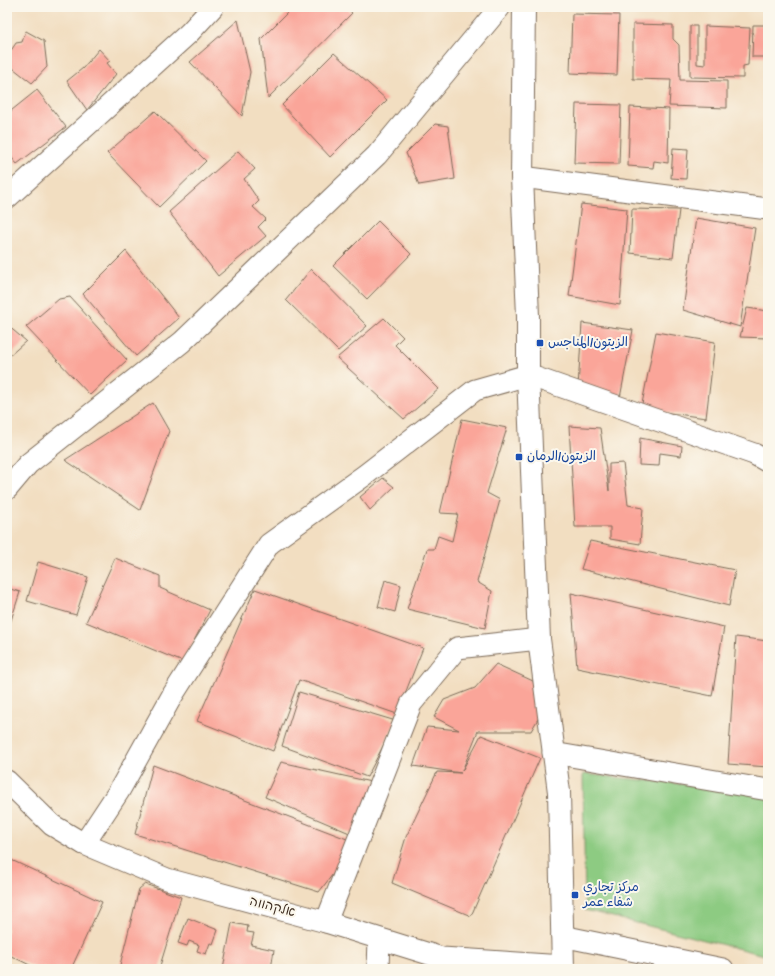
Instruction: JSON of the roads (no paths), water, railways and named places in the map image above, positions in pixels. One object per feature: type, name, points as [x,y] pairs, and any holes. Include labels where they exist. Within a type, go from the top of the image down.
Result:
[{"type":"street","points":[[7,198],[189,33],[213,7]]},
{"type":"street","points":[[7,490],[28,464],[182,342],[376,156],[500,7]]},
{"type":"street","points":[[524,7],[522,177],[528,316],[528,375],[539,639],[558,792],[563,968]]},
{"type":"street","points":[[522,177],[768,209]]},
{"type":"street","points":[[84,844],[118,791],[172,696],[269,544],[476,390],[528,375],[754,454],[768,462]]},
{"type":"street","points":[[326,922],[411,704],[457,648],[539,639]]},
{"type":"street","points":[[554,753],[768,790]]},
{"type":"street","name":"אלקהווה","points":[[7,781],[52,825],[84,844],[167,879],[326,922],[442,958],[563,968]]},
{"type":"street","points":[[562,936],[723,969]]},
{"type":"street","points":[[378,969],[379,939]]},
{"type":"place","name":"الزيتون/المناجس","points":[[540,343]]},
{"type":"place","name":"الزيتون/الرمان","points":[[519,457]]},
{"type":"place","name":"مركز تجاري شفاء عمر","points":[[575,895]]}]
